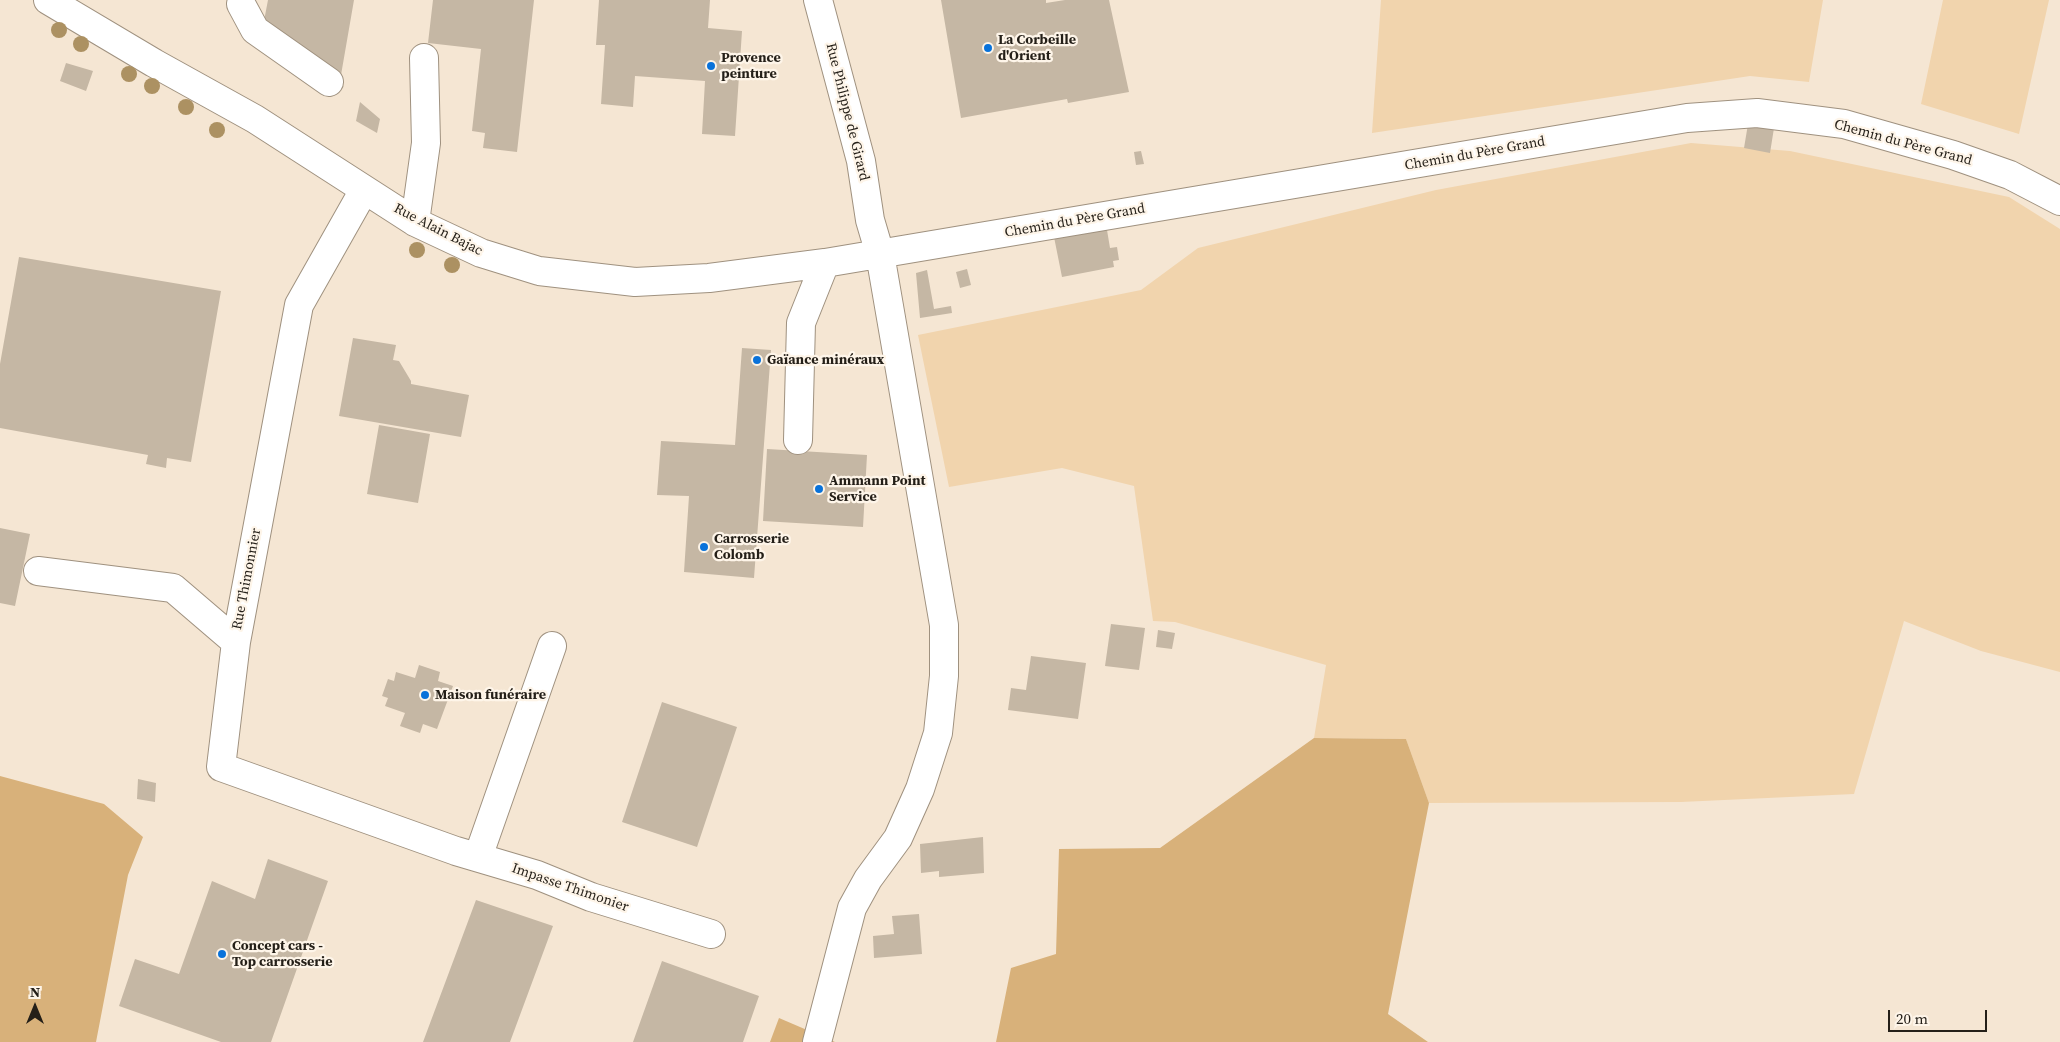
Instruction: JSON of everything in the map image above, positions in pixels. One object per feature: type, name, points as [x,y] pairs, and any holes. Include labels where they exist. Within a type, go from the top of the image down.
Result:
[{"type":"street","name":"Rue Alain Bajac","points":[[48,0],[255,120],[415,222],[481,253],[539,270],[635,282],[709,278],[880,254]]},
{"type":"street","name":"Rue Philippe de Girard","points":[[817,1042],[852,908],[868,878],[898,838],[920,788],[938,734],[944,676],[944,626],[880,254],[870,220],[861,162],[818,0]]},
{"type":"street","points":[[237,1],[255,30],[329,82]]},
{"type":"street","points":[[415,222],[426,143],[424,58]]},
{"type":"street","name":"Chemin du Père Grand","points":[[880,254],[1686,118],[1757,113],[1844,124],[1952,155],[2010,175],[2060,201]]},
{"type":"street","name":"Rue Thimonnier","points":[[364,190],[299,305],[236,642],[221,767],[430,842]]},
{"type":"street","points":[[798,440],[801,323],[824,263]]},
{"type":"street","points":[[38,571],[173,588],[236,642]]},
{"type":"street","points":[[478,857],[552,646]]},
{"type":"street","name":"Impasse Thimonier","points":[[430,842],[537,875],[591,897],[711,934]]},
{"type":"shaded area","points":[[1381,0],[1823,0],[1809,82],[1750,76],[1372,133]]},
{"type":"shaded area","points":[[1943,0],[2049,0],[2019,134],[1921,104]]},
{"type":"shaded area","points":[[1691,143],[1790,151],[2009,197],[2060,229],[2060,672],[1981,651],[1904,621],[1854,794],[1681,802],[1429,803],[1406,739],[1314,738],[1326,665],[1175,622],[1153,621],[1134,486],[1062,468],[949,487],[918,335],[1141,290],[1198,248],[1436,190]]},
{"type":"shaded area","points":[[1314,738],[1406,739],[1429,803],[1388,1014],[1428,1042],[996,1042],[1011,968],[1056,954],[1059,849],[1160,848]]},
{"type":"shaded area","points":[[0,776],[104,804],[143,837],[128,875],[96,1042],[0,1042]]},
{"type":"shaded area","points":[[779,1018],[835,1042],[770,1042]]},
{"type":"building","points":[[268,0],[354,0],[341,75],[263,26]]},
{"type":"building","points":[[433,0],[534,0],[517,152],[483,148],[485,133],[472,131],[481,49],[428,43]]},
{"type":"building","points":[[599,0],[710,0],[708,28],[742,31],[735,136],[702,134],[705,81],[635,76],[633,107],[601,104],[605,45],[596,45]]},
{"type":"building","points":[[941,0],[1046,0],[1046,3],[1065,0],[1109,0],[1129,92],[1068,103],[1067,99],[961,118]]},
{"type":"building","points":[[66,63],[93,71],[86,91],[60,81]]},
{"type":"building","points":[[360,102],[380,119],[377,133],[356,121]]},
{"type":"building","points":[[1748,124],[1774,128],[1770,153],[1744,148]]},
{"type":"building","points":[[1141,151],[1144,164],[1136,165],[1134,152]]},
{"type":"building","points":[[1107,230],[1110,248],[1117,247],[1119,260],[1113,261],[1114,267],[1062,277],[1054,237]]},
{"type":"building","points":[[19,257],[221,291],[191,462],[167,458],[166,468],[146,464],[148,455],[0,428],[0,364]]},
{"type":"building","points":[[967,269],[971,285],[960,288],[956,272]]},
{"type":"building","points":[[927,270],[934,309],[951,306],[952,313],[920,318],[916,273]]},
{"type":"building","points":[[353,338],[396,345],[393,360],[399,361],[411,384],[469,395],[461,437],[339,416]]},
{"type":"building","points":[[742,348],[771,350],[754,578],[684,572],[689,496],[657,495],[661,441],[735,445]]},
{"type":"building","points":[[379,425],[430,434],[418,503],[367,494]]},
{"type":"building","points":[[767,449],[867,455],[863,527],[763,521]]},
{"type":"building","points":[[0,528],[30,534],[15,606],[0,603]]},
{"type":"building","points":[[1111,624],[1145,628],[1139,670],[1105,666]]},
{"type":"building","points":[[1158,630],[1175,633],[1172,649],[1156,647]]},
{"type":"building","points":[[1031,656],[1086,663],[1078,719],[1008,710],[1011,688],[1026,690]]},
{"type":"building","points":[[419,665],[440,672],[438,681],[453,686],[437,729],[423,724],[420,733],[400,726],[405,713],[385,706],[388,698],[382,696],[388,679],[394,681],[396,672],[415,678]]},
{"type":"building","points":[[662,702],[737,727],[697,847],[622,822]]},
{"type":"building","points":[[138,779],[156,783],[155,802],[137,799]]},
{"type":"building","points":[[983,837],[984,873],[939,877],[939,871],[921,873],[920,844]]},
{"type":"building","points":[[268,859],[328,881],[271,1042],[221,1042],[119,1006],[135,959],[179,974],[212,881],[255,899]]},
{"type":"building","points":[[476,900],[553,926],[510,1042],[423,1042]]},
{"type":"building","points":[[919,914],[922,954],[874,958],[873,936],[894,934],[892,916]]},
{"type":"building","points":[[662,961],[759,996],[743,1042],[633,1042]]},
{"type":"place","name":"La Corbeille d'Orient","points":[[988,48]]},
{"type":"place","name":"Provence peinture","points":[[711,66]]},
{"type":"place","name":"Gaïance minéraux","points":[[757,360]]},
{"type":"place","name":"Ammann Point Service","points":[[819,489]]},
{"type":"place","name":"Carrosserie Colomb","points":[[704,547]]},
{"type":"place","name":"Maison funéraire","points":[[425,695]]},
{"type":"place","name":"Concept cars - Top carrosserie","points":[[222,954]]}]
